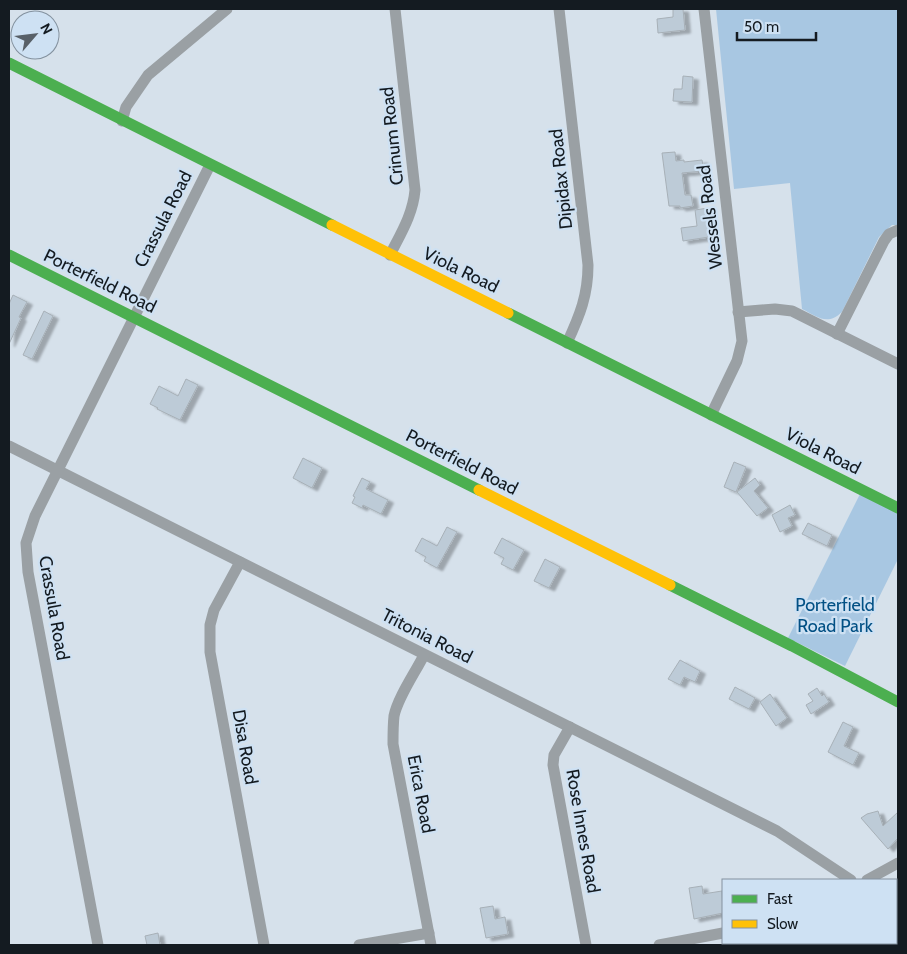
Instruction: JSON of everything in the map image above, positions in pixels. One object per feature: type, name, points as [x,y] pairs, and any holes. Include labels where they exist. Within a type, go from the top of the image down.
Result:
[{"type":"street","points":[[122,121],[126,106],[148,75],[227,9]]},
{"type":"street","name":"Crinum Road","points":[[390,255],[409,218],[414,205],[416,190],[395,9]]},
{"type":"street","name":"Dipidax Road","points":[[560,9],[588,265],[588,281],[583,305],[567,343]]},
{"type":"street","name":"Wessels Road","points":[[704,9],[742,341],[737,361],[711,414]]},
{"type":"street","name":"Viola Road","points":[[9,63],[898,508]]},
{"type":"street","name":"Crassula Road","points":[[98,945],[26,556],[26,543],[30,529],[57,470],[210,165]]},
{"type":"street","points":[[838,334],[884,241],[889,234],[898,230]]},
{"type":"street","name":"Porterfield Road","points":[[9,255],[792,646],[898,702]]},
{"type":"street","points":[[738,312],[775,308],[787,309],[898,364]]},
{"type":"street","name":"Tritonia Road","points":[[9,446],[777,831],[849,879]]},
{"type":"street","name":"Disa Road","points":[[240,562],[214,610],[210,625],[210,652],[264,945]]},
{"type":"street","name":"Erica Road","points":[[424,655],[398,704],[394,717],[393,744],[431,945]]},
{"type":"street","name":"Rose Innes Road","points":[[570,727],[554,755],[552,765],[586,945]]},
{"type":"street","points":[[869,879],[898,863]]},
{"type":"street","name":"Tritonia Road","points":[[826,864],[834,879]]},
{"type":"street","points":[[359,945],[429,932]]},
{"type":"street","points":[[659,945],[722,934]]},
{"type":"green space","points":[[716,9],[898,9],[898,225],[892,225],[879,237],[842,312],[832,319],[822,319],[802,309],[790,183],[734,189]]},
{"type":"green space","name":"Porterfield Road Park","points":[[860,494],[898,513],[898,559],[845,666],[788,638]]},
{"type":"building","points":[[673,9],[683,9],[685,30],[658,33],[657,19],[673,17]]},
{"type":"building","points":[[683,76],[693,77],[692,102],[673,101],[674,89],[682,89]]},
{"type":"building","points":[[675,152],[676,161],[702,160],[704,171],[682,173],[685,195],[691,195],[693,206],[680,208],[680,206],[669,206],[662,153]]},
{"type":"building","points":[[708,208],[709,237],[683,241],[681,228],[697,226],[695,210]]},
{"type":"building","points":[[13,295],[27,302],[9,344],[9,304]]},
{"type":"building","points":[[44,311],[53,316],[32,359],[23,355]]},
{"type":"building","points":[[186,379],[198,385],[180,420],[150,404],[159,386],[178,396]]},
{"type":"building","points":[[303,458],[322,468],[312,488],[293,478]]},
{"type":"building","points":[[734,462],[746,467],[736,492],[724,487]]},
{"type":"building","points":[[362,478],[370,482],[366,489],[388,500],[381,514],[363,505],[362,508],[352,503],[355,497],[353,496]]},
{"type":"building","points":[[755,478],[760,485],[754,491],[768,508],[757,516],[737,492]]},
{"type":"building","points":[[790,505],[795,515],[788,518],[792,526],[780,532],[772,515]]},
{"type":"building","points":[[808,523],[832,535],[827,546],[802,534]]},
{"type":"building","points":[[447,527],[457,532],[437,568],[424,561],[426,557],[415,551],[422,538],[437,546]]},
{"type":"building","points":[[502,538],[524,550],[513,570],[501,564],[504,558],[494,553]]},
{"type":"building","points":[[545,559],[560,567],[549,588],[534,581]]},
{"type":"building","points":[[680,660],[700,671],[695,682],[684,677],[680,685],[668,679]]},
{"type":"building","points":[[735,687],[755,698],[749,709],[729,699]]},
{"type":"building","points":[[817,688],[829,702],[811,714],[806,705],[813,701],[808,694]]},
{"type":"building","points":[[770,694],[787,718],[776,726],[760,702]]},
{"type":"building","points":[[843,722],[853,727],[844,746],[859,753],[853,765],[828,752]]},
{"type":"building","points":[[878,811],[883,826],[898,812],[898,838],[888,849],[861,818]]},
{"type":"building","points":[[702,886],[703,894],[722,891],[722,913],[694,919],[689,888]]},
{"type":"building","points":[[493,906],[495,919],[505,917],[508,934],[486,938],[480,908]]},
{"type":"building","points":[[158,933],[160,945],[147,945],[145,936]]},
{"type":"traffic: fast","points":[[9,63],[332,225]]},
{"type":"traffic: fast","points":[[9,255],[479,490]]},
{"type":"traffic: fast","points":[[508,313],[898,508]]},
{"type":"traffic: fast","points":[[670,585],[898,702]]},
{"type":"traffic: slow","points":[[332,225],[508,313]]},
{"type":"traffic: slow","points":[[479,490],[670,585]]}]
